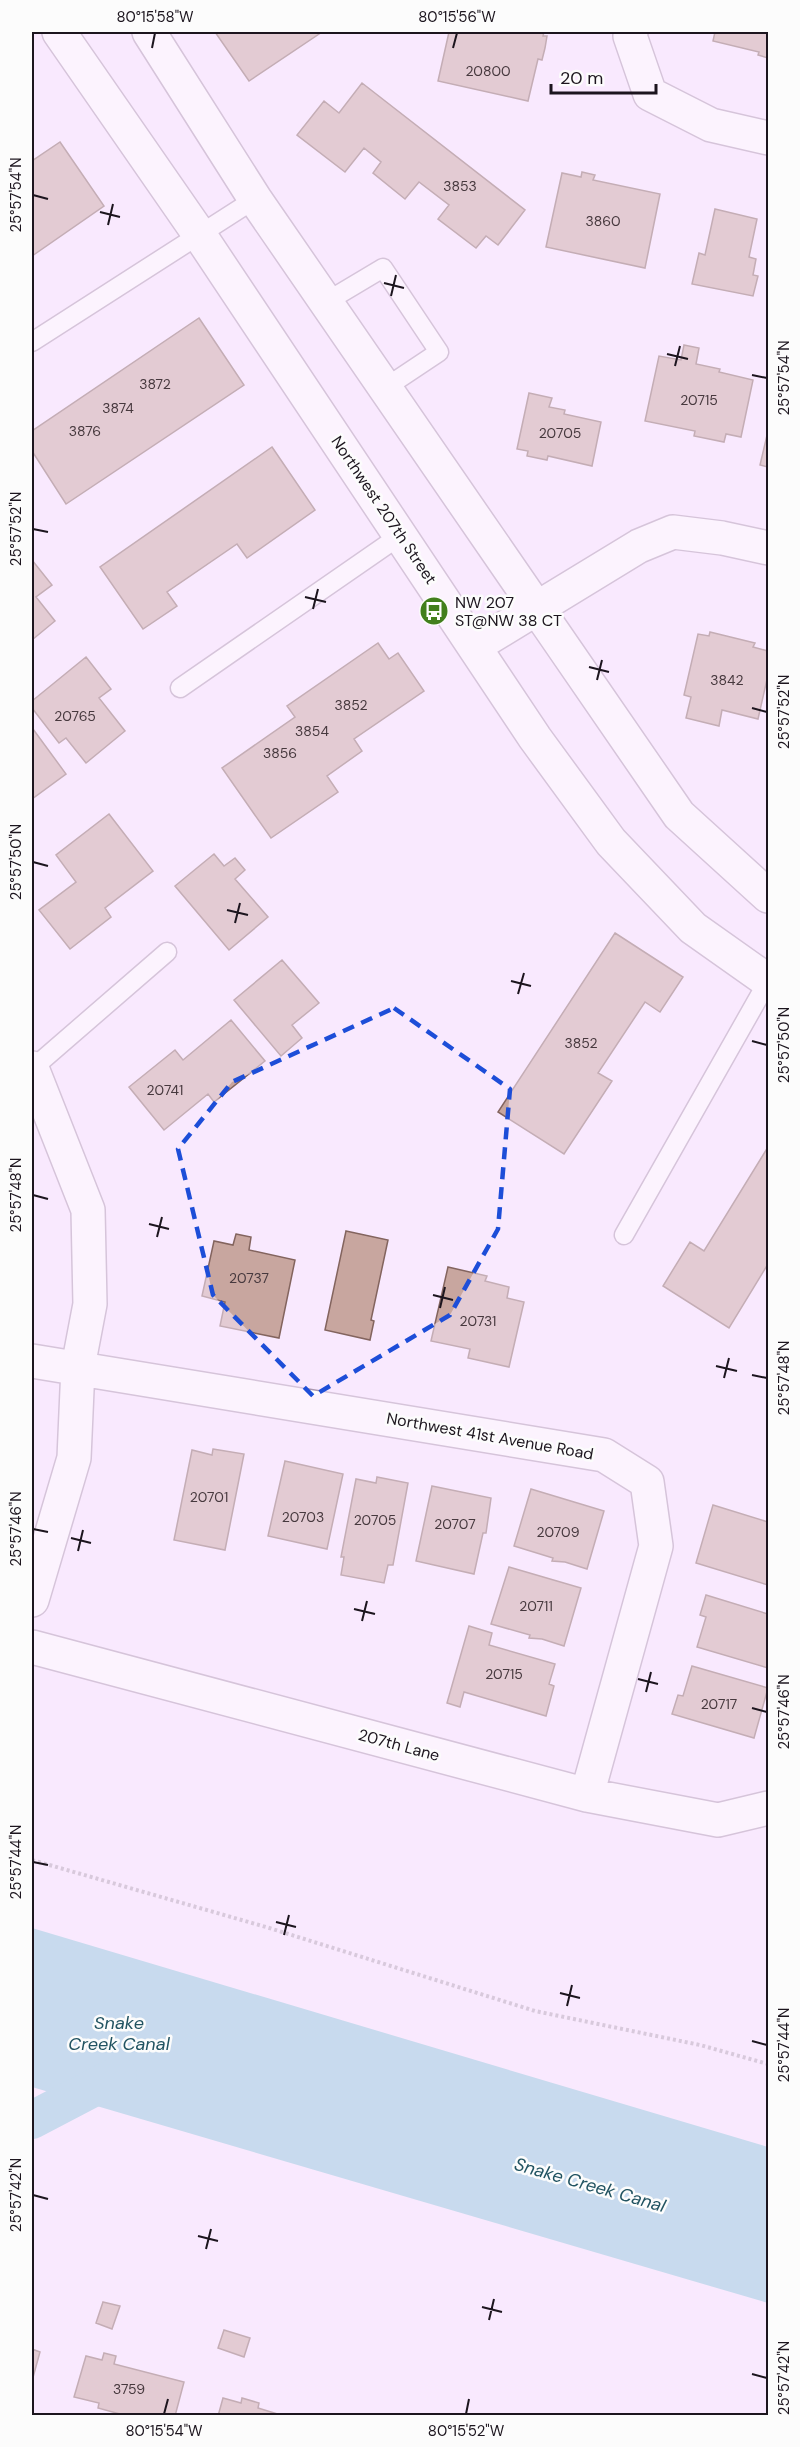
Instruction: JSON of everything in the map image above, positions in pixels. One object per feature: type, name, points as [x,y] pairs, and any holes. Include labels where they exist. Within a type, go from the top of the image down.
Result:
[{"type":"street","name":"Northwest 207th Street","points":[[59,32],[199,234],[535,738],[611,842],[693,928],[768,981]]},
{"type":"street","points":[[149,32],[255,199],[679,815],[768,896]]},
{"type":"street","points":[[631,32],[630,36],[650,94],[711,125],[768,138]]},
{"type":"street","points":[[475,646],[639,546],[673,532],[722,538],[768,548]]},
{"type":"street","points":[[32,1068],[88,1210],[90,1304],[78,1367],[74,1458],[32,1600]]},
{"type":"street","name":"Northwest 41st Avenue Road","points":[[32,1361],[604,1455],[647,1482],[656,1546],[587,1795]]},
{"type":"street","name":"207th Lane","points":[[32,1647],[587,1795],[718,1820],[768,1808]]},
{"type":"lane","points":[[32,342],[255,199]]},
{"type":"lane","points":[[326,302],[383,268],[439,352],[386,388]]},
{"type":"lane","points":[[180,688],[401,536]]},
{"type":"lane","points":[[32,1068],[167,952]]},
{"type":"lane","points":[[624,1235],[768,981]]},
{"type":"path","points":[[32,1860],[266,1927],[535,2011],[700,2045],[768,2064]]},
{"type":"highlighted area","points":[[394,1008],[510,1089],[498,1229],[450,1315],[313,1396],[213,1295],[178,1149],[232,1082]]},
{"type":"water","name":"Snake Creek Canal","points":[[32,1928],[768,2147],[768,2303],[32,2087]]},
{"type":"building","points":[[215,32],[322,32],[249,81]]},
{"type":"building","points":[[449,32],[544,32],[543,36],[547,36],[545,48],[542,60],[538,59],[528,101],[438,81]]},
{"type":"building","points":[[715,32],[768,32],[768,58],[758,55],[759,52],[713,41]]},
{"type":"building","points":[[362,83],[525,210],[498,245],[486,236],[476,248],[438,219],[449,205],[419,182],[405,199],[373,173],[381,162],[364,148],[345,172],[297,135],[324,101],[339,113]]},
{"type":"building","points":[[60,142],[104,206],[32,256],[32,161]]},
{"type":"building","points":[[582,172],[595,175],[593,180],[660,194],[645,268],[546,247],[562,173],[581,177]]},
{"type":"building","points":[[715,209],[757,219],[749,257],[756,259],[753,275],[758,276],[753,296],[692,284],[699,253],[705,255]]},
{"type":"building","points":[[199,318],[244,385],[66,504],[32,451],[32,431]]},
{"type":"building","points":[[684,345],[699,348],[696,364],[753,380],[741,437],[726,434],[724,442],[694,436],[695,431],[645,421],[659,356],[681,360]]},
{"type":"building","points":[[529,393],[552,398],[549,407],[565,410],[564,414],[601,422],[592,466],[548,456],[547,460],[527,456],[528,451],[517,449]]},
{"type":"building","points":[[768,431],[768,467],[760,465]]},
{"type":"building","points":[[272,447],[315,510],[247,558],[237,544],[167,592],[177,606],[143,629],[100,567]]},
{"type":"building","points":[[32,560],[52,585],[36,597],[55,621],[32,640]]},
{"type":"building","points":[[710,632],[755,643],[753,647],[768,651],[768,675],[758,719],[722,710],[719,726],[686,718],[691,697],[684,695],[698,634],[709,636]]},
{"type":"building","points":[[378,643],[389,659],[398,653],[424,691],[354,739],[362,751],[327,776],[338,792],[271,838],[222,768],[295,717],[287,706]]},
{"type":"building","points":[[86,657],[111,689],[99,698],[125,731],[86,763],[66,738],[59,743],[32,708],[32,701]]},
{"type":"building","points":[[33,729],[66,774],[32,799],[32,731]]},
{"type":"building","points":[[109,814],[153,871],[105,908],[111,917],[70,949],[39,910],[76,882],[56,855]]},
{"type":"building","points":[[214,854],[224,866],[235,858],[245,870],[235,879],[268,917],[229,950],[175,886]]},
{"type":"building","points":[[615,933],[683,977],[660,1012],[645,1002],[598,1073],[612,1081],[564,1154],[498,1112]]},
{"type":"building","points":[[282,960],[319,1003],[292,1025],[302,1038],[281,1056],[234,1000]]},
{"type":"building","points":[[231,1020],[265,1061],[214,1102],[208,1094],[164,1130],[129,1087],[175,1050],[183,1060]]},
{"type":"building","points":[[768,1147],[768,1264],[729,1328],[663,1286],[690,1242],[704,1251]]},
{"type":"building","points":[[346,1231],[388,1240],[371,1320],[374,1321],[370,1340],[325,1330]]},
{"type":"building","points":[[236,1234],[251,1237],[249,1250],[295,1260],[279,1338],[220,1326],[225,1302],[202,1296],[214,1241],[233,1245]]},
{"type":"building","points":[[448,1267],[487,1276],[485,1281],[509,1287],[507,1298],[524,1302],[509,1367],[468,1358],[470,1349],[431,1341]]},
{"type":"building","points":[[213,1449],[244,1454],[225,1550],[174,1540],[192,1450],[212,1455]]},
{"type":"building","points":[[285,1461],[343,1474],[327,1549],[268,1536]]},
{"type":"building","points":[[377,1477],[408,1483],[393,1565],[388,1565],[384,1583],[341,1575],[344,1557],[341,1557],[356,1479],[376,1483]]},
{"type":"building","points":[[432,1486],[491,1498],[486,1533],[483,1533],[474,1574],[416,1561]]},
{"type":"building","points":[[531,1489],[604,1511],[587,1569],[565,1562],[552,1561],[553,1558],[514,1546]]},
{"type":"building","points":[[713,1505],[768,1522],[768,1585],[696,1563]]},
{"type":"building","points":[[509,1567],[581,1588],[564,1646],[542,1639],[529,1638],[530,1635],[491,1624]]},
{"type":"building","points":[[706,1595],[768,1614],[768,1668],[697,1647],[706,1617],[700,1615]]},
{"type":"building","points":[[469,1626],[492,1633],[489,1645],[555,1664],[549,1684],[554,1686],[546,1716],[464,1692],[460,1707],[447,1703]]},
{"type":"building","points":[[692,1666],[768,1688],[754,1738],[672,1714],[678,1695],[683,1696]]},
{"type":"building","points":[[103,2302],[120,2306],[112,2329],[96,2323]]},
{"type":"building","points":[[224,2330],[250,2338],[244,2357],[218,2348]]},
{"type":"building","points":[[32,2349],[40,2352],[32,2381]]},
{"type":"building","points":[[104,2353],[116,2356],[114,2364],[184,2382],[175,2416],[127,2416],[98,2408],[99,2403],[74,2397],[86,2356],[102,2360]]},
{"type":"building","points":[[223,2398],[241,2403],[242,2398],[259,2403],[258,2408],[284,2416],[218,2416]]},
{"type":"waterway","points":[[32,2120],[118,2075]]},
{"type":"place","name":"NW 207 ST@NW 38 CT","points":[[434,611]]}]
